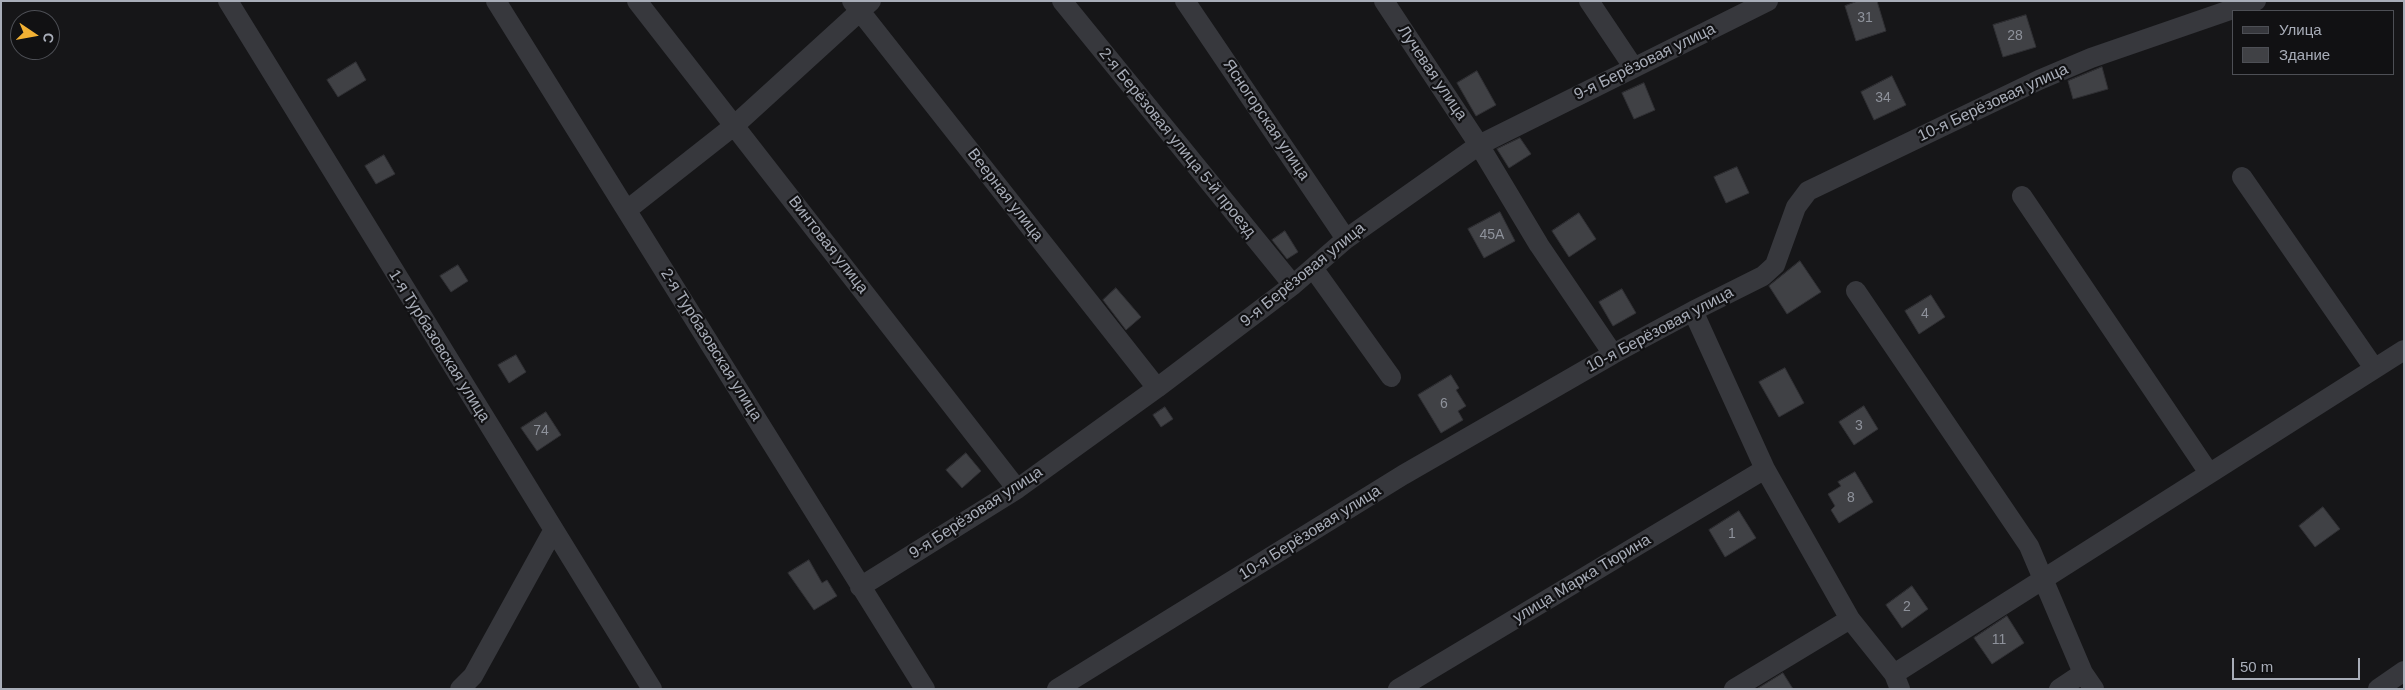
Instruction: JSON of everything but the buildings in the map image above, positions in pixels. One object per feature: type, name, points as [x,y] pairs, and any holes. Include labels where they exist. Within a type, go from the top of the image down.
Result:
[{"type":"street","name":"1-я Турбазовская улица","points":[[228,1],[652,689]]},
{"type":"street","name":"2-я Турбазовская улица","points":[[496,1],[925,689]]},
{"type":"street","name":"Винтовая улица","points":[[637,1],[1017,489]]},
{"type":"street","name":"2-я Берёзовая улица 5-й проезд","points":[[1062,1],[1293,285]]},
{"type":"street","name":"Ясногорская улица","points":[[1185,1],[1346,239]]},
{"type":"street","name":"Лучевая улица","points":[[1384,1],[1479,145],[1539,245],[1613,354]]},
{"type":"street","points":[[1589,1],[1634,68]]},
{"type":"street","name":"9-я Берёзовая улица","points":[[860,587],[1017,489],[1157,388],[1293,285],[1346,239],[1479,145],[1768,1]]},
{"type":"street","name":"10-я Берёзовая улица","points":[[1057,689],[1403,476],[1613,354],[1763,276],[1775,265],[1796,207],[1808,190],[2039,80],[2091,58],[2256,1]]},
{"type":"street","points":[[628,210],[735,125],[861,5]]},
{"type":"street","name":"Веерная улица","points":[[861,5],[1157,388]]},
{"type":"street","points":[[2242,177],[2374,368]]},
{"type":"street","points":[[2022,196],[2209,473]]},
{"type":"street","points":[[1313,268],[1390,377]]},
{"type":"street","points":[[1856,291],[2029,546],[2088,681],[2059,689]]},
{"type":"street","points":[[1693,311],[1765,468],[1850,619],[1897,682],[2043,578],[2404,350]]},
{"type":"street","name":"улица Марка Тюрина","points":[[1398,689],[1765,468]]},
{"type":"street","points":[[460,689],[473,676],[553,531]]},
{"type":"street","points":[[1734,689],[1850,619]]},
{"type":"street","points":[[2378,689],[2404,671]]}]
